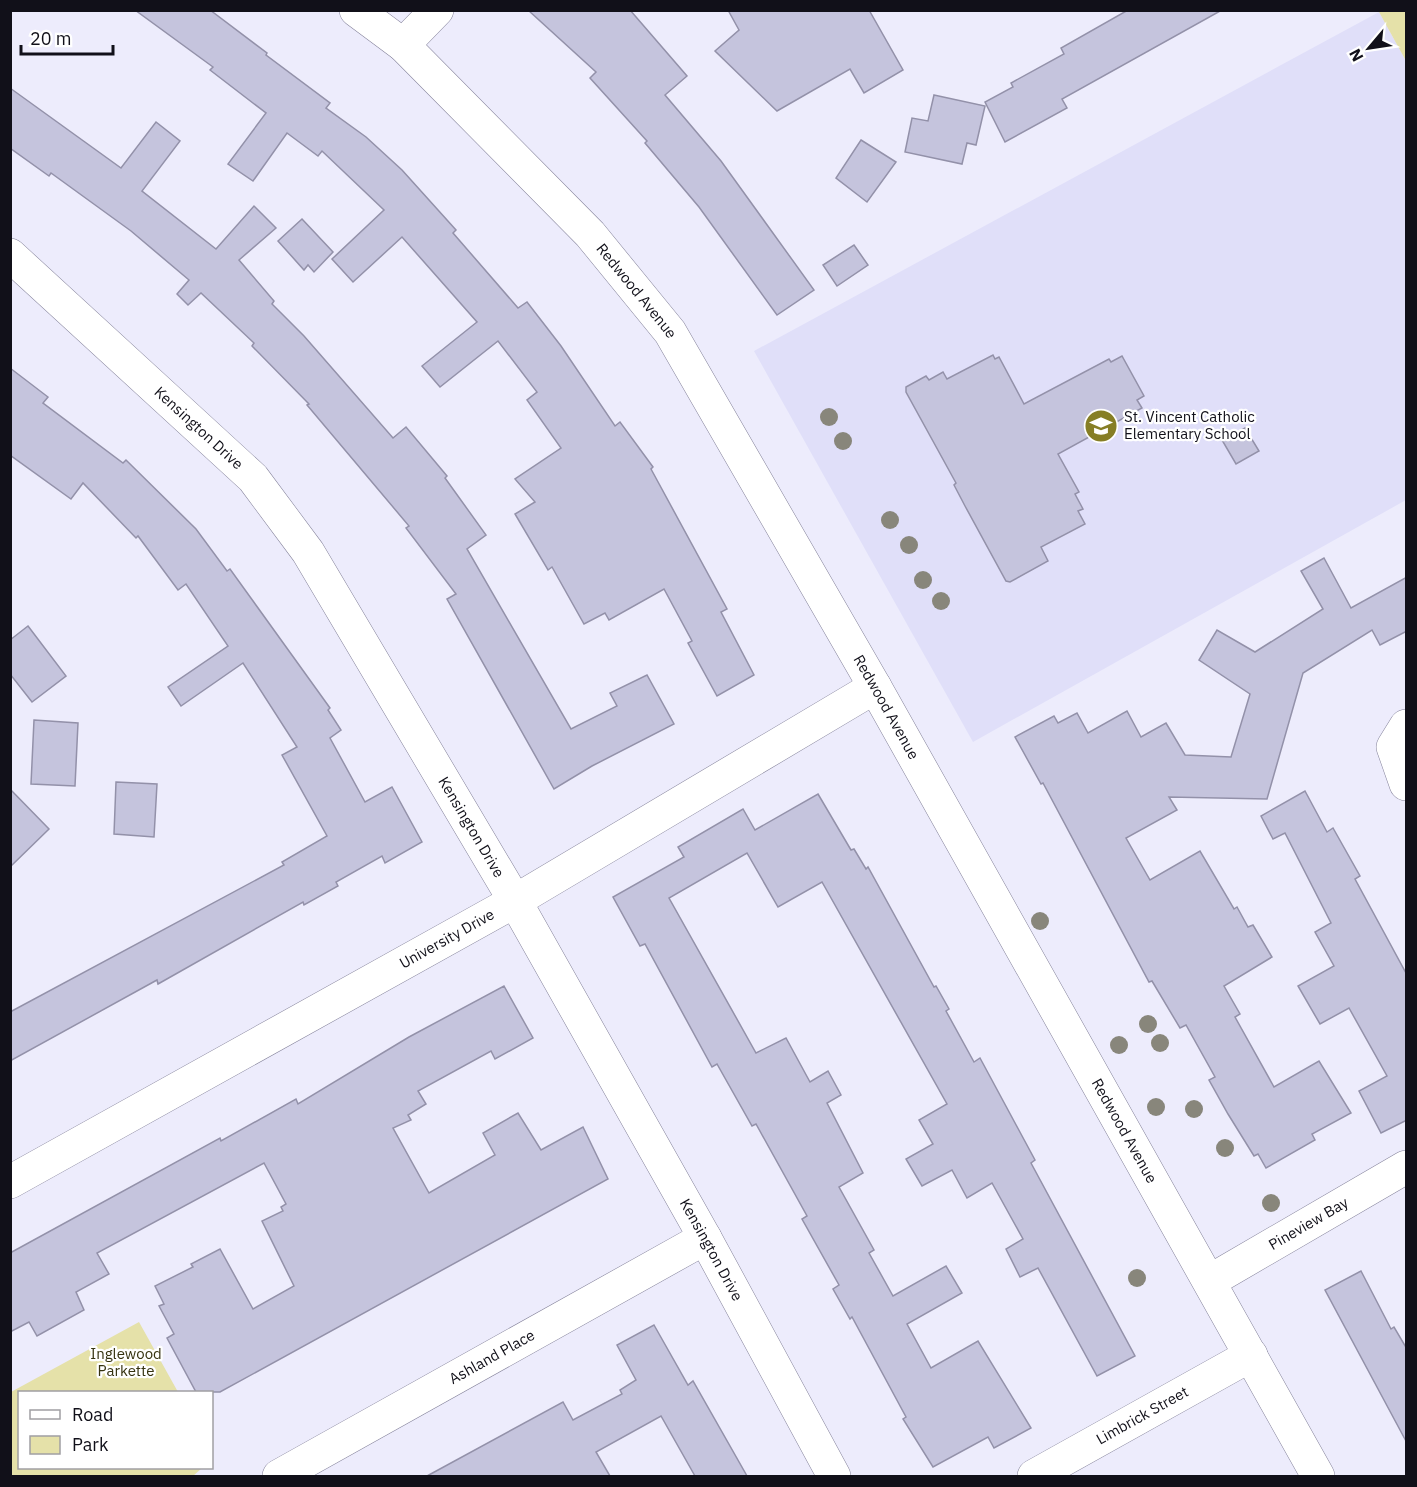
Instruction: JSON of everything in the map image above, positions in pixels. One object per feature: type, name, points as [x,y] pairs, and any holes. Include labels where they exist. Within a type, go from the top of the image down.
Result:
[{"type":"street","name":"Redwood Avenue","points":[[356,10],[403,45],[590,234],[670,332],[875,687],[1318,1476]]},
{"type":"street","points":[[403,45],[436,10]]},
{"type":"street","name":"Kensington Drive","points":[[12,260],[253,478],[308,552],[515,901],[705,1238],[834,1476]]},
{"type":"street","name":"University Drive","points":[[10,1182],[515,901],[875,687]]},
{"type":"street","points":[[1407,726],[1393,747],[1407,784]]},
{"type":"street","name":"Pineview Bay","points":[[1210,1281],[1407,1167]]},
{"type":"street","name":"Ashland Place","points":[[279,1476],[705,1238]]},
{"type":"street","name":"Limbrick Street","points":[[1034,1476],[1251,1355]]},
{"type":"shaded area","name":"St. Vincent Catholic Elementary School","points":[[1379,12],[1406,61],[1406,500],[973,742],[754,351]]},
{"type":"green space","points":[[1406,11],[1406,61],[1379,12]]},
{"type":"green space","name":"Inglewood Parkette","points":[[139,1322],[177,1391],[18,1391],[18,1469],[201,1469],[193,1476],[11,1476],[11,1392]]},
{"type":"building","points":[[135,10],[210,10],[330,103],[326,108],[366,137],[402,170],[456,230],[453,233],[518,308],[527,302],[561,346],[615,426],[620,422],[653,467],[651,469],[727,609],[721,612],[754,675],[717,696],[688,643],[692,641],[664,589],[609,620],[605,613],[584,624],[552,567],[548,570],[515,514],[535,502],[515,479],[561,448],[527,400],[537,392],[498,341],[440,387],[422,366],[477,322],[402,237],[353,282],[332,259],[384,210],[322,151],[318,156],[287,133],[253,181],[228,164],[266,113],[210,70],[213,67]]},
{"type":"building","points":[[528,10],[630,10],[687,76],[665,95],[721,161],[814,290],[777,315],[699,207],[645,143],[647,141],[590,78],[596,72]]},
{"type":"building","points":[[728,10],[869,10],[903,70],[864,93],[850,69],[777,111],[715,51],[739,30]]},
{"type":"building","points":[[1128,10],[1222,10],[1062,99],[1067,108],[1005,142],[985,102],[1013,87],[1011,83],[1064,54],[1061,48]]},
{"type":"building","points":[[10,88],[121,168],[156,122],[180,141],[142,191],[216,249],[254,206],[276,228],[239,260],[274,301],[272,304],[304,336],[393,438],[406,427],[447,476],[445,478],[486,535],[467,549],[571,729],[617,706],[610,693],[647,675],[674,724],[592,766],[554,789],[447,599],[456,594],[406,528],[409,526],[307,405],[309,404],[252,346],[254,343],[201,293],[188,305],[177,294],[189,280],[131,231],[51,173],[49,176],[10,148]]},
{"type":"building","points":[[934,95],[985,106],[976,145],[967,143],[962,164],[905,152],[912,118],[928,121]]},
{"type":"building","points":[[861,140],[896,162],[867,202],[836,178]]},
{"type":"building","points":[[302,219],[333,252],[314,272],[308,265],[304,270],[278,241]]},
{"type":"building","points":[[854,245],[868,265],[837,286],[823,265]]},
{"type":"building","points":[[993,355],[995,359],[999,357],[1024,404],[1109,359],[1111,362],[1122,356],[1144,396],[1137,400],[1142,408],[1058,454],[1079,492],[1075,494],[1083,509],[1078,511],[1085,524],[1041,547],[1048,561],[1010,582],[1006,581],[906,392],[906,387],[926,376],[929,380],[943,372],[947,379]]},
{"type":"building","points":[[10,368],[48,397],[43,403],[123,463],[126,460],[196,529],[227,571],[230,569],[330,708],[328,710],[341,730],[330,738],[365,802],[392,787],[422,842],[385,863],[382,856],[336,882],[338,886],[304,905],[303,902],[158,984],[157,980],[10,1061],[10,1012],[284,865],[282,862],[327,836],[282,755],[297,747],[243,663],[181,706],[168,687],[228,646],[186,584],[178,590],[138,536],[136,538],[83,483],[71,499],[10,455]]},
{"type":"building","points":[[1245,428],[1259,451],[1236,464],[1222,440]]},
{"type":"building","points":[[1324,558],[1351,608],[1407,577],[1407,631],[1380,645],[1372,630],[1303,673],[1267,799],[1169,797],[1177,810],[1126,838],[1150,880],[1200,851],[1234,909],[1237,907],[1248,927],[1253,925],[1272,957],[1224,986],[1240,1014],[1235,1017],[1274,1087],[1319,1061],[1351,1113],[1312,1134],[1315,1140],[1266,1168],[1258,1154],[1254,1156],[1228,1114],[1209,1080],[1215,1077],[1186,1025],[1180,1028],[1152,981],[1149,982],[1043,783],[1041,784],[1015,737],[1054,716],[1058,723],[1077,713],[1088,733],[1127,711],[1141,737],[1166,723],[1185,755],[1231,757],[1250,694],[1199,660],[1217,630],[1255,652],[1323,609],[1301,571]]},
{"type":"building","points":[[28,626],[66,676],[32,702],[10,674],[10,640]]},
{"type":"building","points":[[34,720],[78,723],[75,786],[31,784]]},
{"type":"building","points":[[116,782],[157,784],[154,837],[114,834]]},
{"type":"building","points":[[10,789],[49,829],[10,867]]},
{"type":"building","points":[[1305,791],[1327,832],[1333,828],[1360,876],[1355,879],[1407,975],[1407,1120],[1381,1133],[1359,1091],[1387,1076],[1349,1008],[1320,1024],[1298,986],[1334,966],[1315,932],[1331,923],[1285,833],[1273,839],[1261,816]]},
{"type":"building","points":[[818,794],[851,850],[854,849],[866,869],[868,867],[934,987],[936,986],[949,1009],[946,1011],[974,1062],[980,1058],[1035,1160],[1031,1163],[1135,1356],[1097,1376],[1038,1268],[1020,1277],[1006,1249],[1023,1239],[992,1183],[967,1198],[952,1170],[922,1186],[906,1159],[933,1144],[919,1120],[947,1104],[822,882],[778,907],[747,853],[669,898],[756,1053],[786,1038],[810,1082],[828,1071],[841,1095],[827,1103],[863,1173],[839,1187],[874,1250],[869,1253],[893,1296],[946,1266],[962,1293],[907,1324],[931,1368],[978,1341],[1031,1428],[994,1448],[988,1437],[933,1467],[903,1419],[906,1417],[852,1317],[850,1319],[833,1289],[839,1285],[802,1219],[807,1216],[756,1124],[752,1126],[717,1064],[712,1067],[645,944],[640,946],[613,897],[684,857],[678,847],[743,809],[755,830]]},
{"type":"building","points":[[504,986],[533,1038],[495,1059],[491,1051],[418,1091],[426,1104],[408,1115],[411,1120],[393,1128],[429,1193],[495,1155],[483,1133],[518,1113],[541,1150],[583,1127],[608,1179],[220,1392],[195,1391],[167,1338],[174,1334],[159,1306],[164,1304],[155,1286],[193,1267],[191,1264],[220,1249],[253,1309],[294,1286],[262,1221],[283,1211],[281,1207],[286,1204],[264,1163],[97,1253],[109,1274],[76,1292],[84,1310],[37,1336],[29,1322],[10,1332],[10,1253],[220,1138],[221,1141],[296,1099],[298,1104],[409,1037]]},
{"type":"building","points":[[1361,1271],[1391,1329],[1394,1327],[1407,1349],[1407,1443],[1325,1290]]},
{"type":"building","points":[[654,1325],[688,1385],[693,1381],[747,1476],[695,1476],[661,1416],[596,1452],[610,1476],[427,1476],[563,1402],[573,1420],[622,1394],[620,1390],[636,1380],[617,1345]]},
{"type":"place","name":"St. Vincent Catholic Elementary School","points":[[1101,426]]}]
